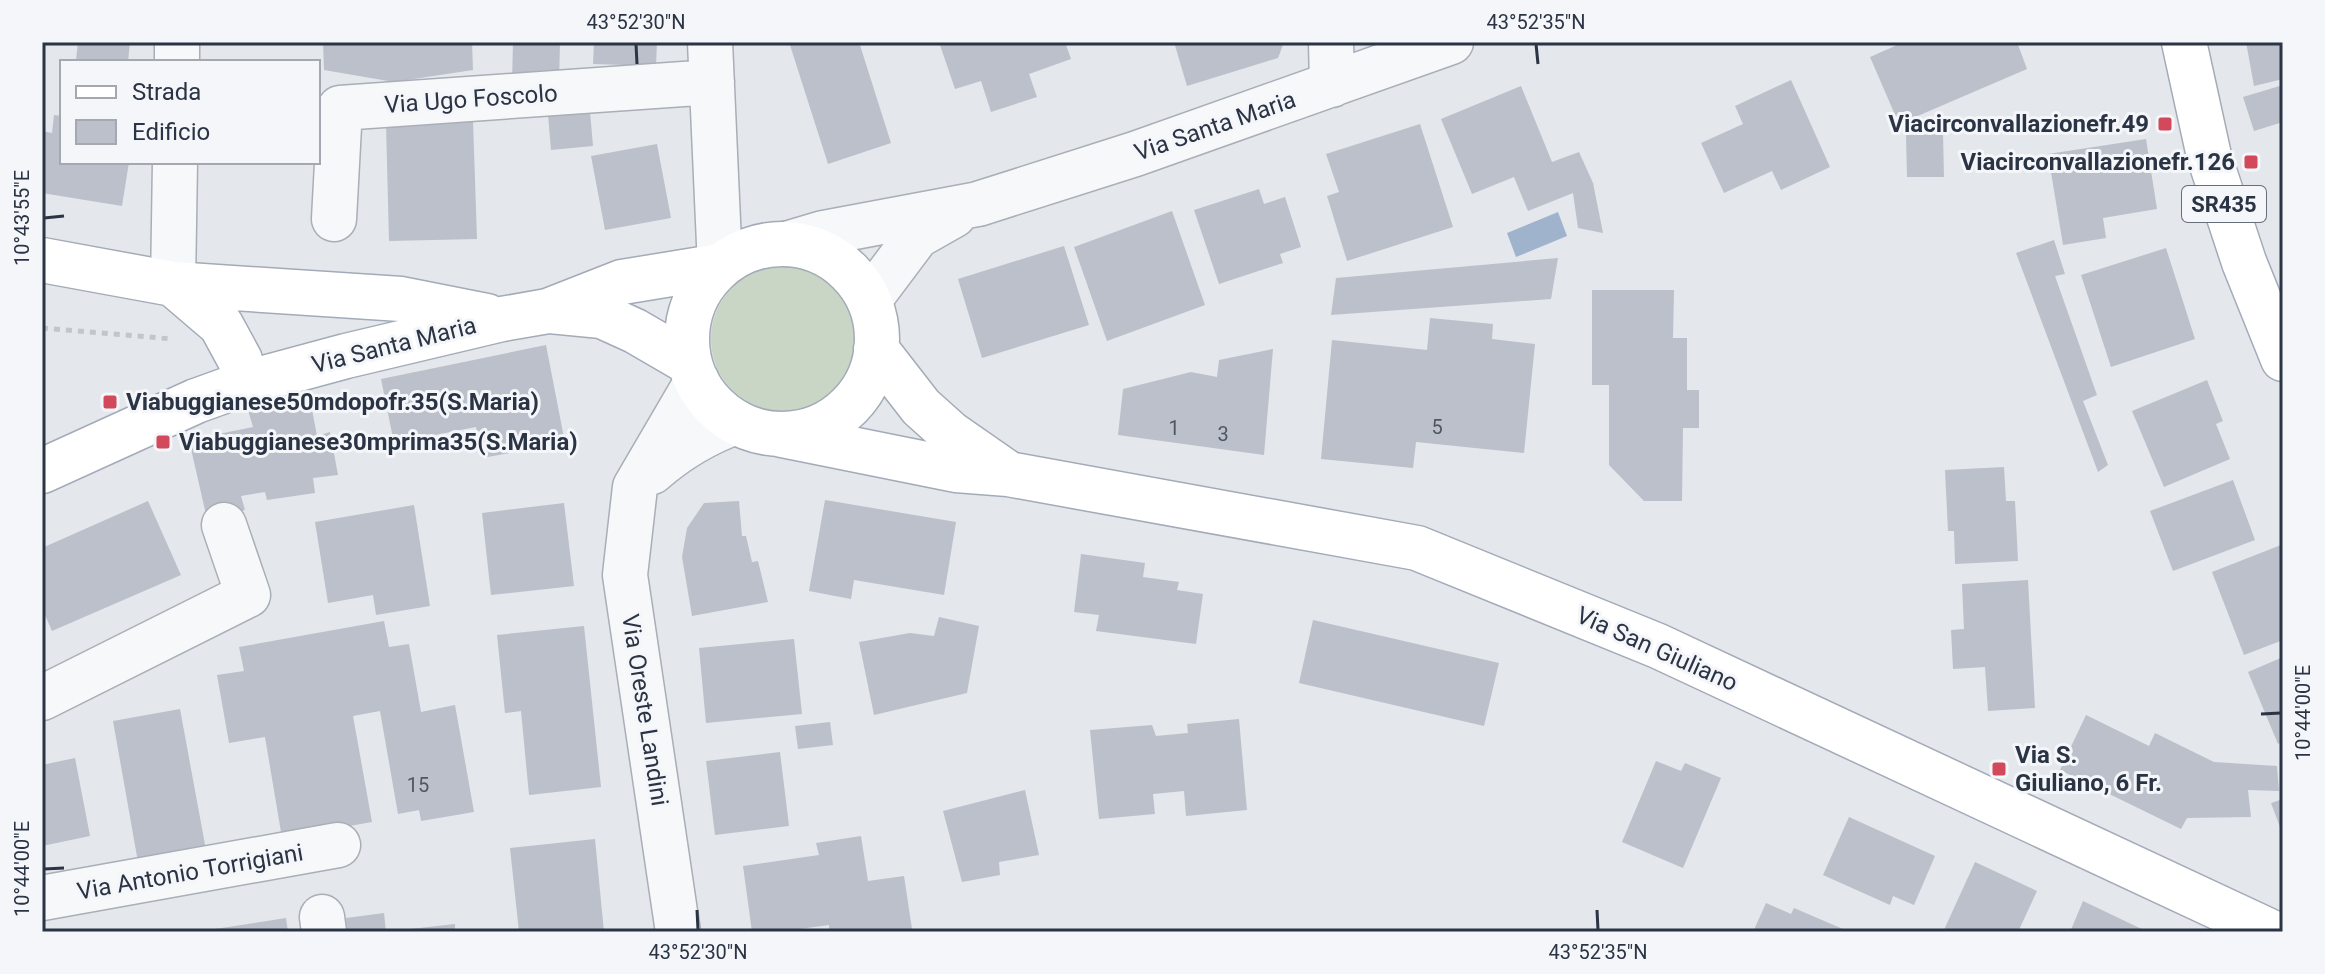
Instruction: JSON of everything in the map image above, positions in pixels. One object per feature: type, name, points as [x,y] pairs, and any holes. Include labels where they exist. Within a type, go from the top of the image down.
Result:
[{"type":"main road","name":"SR435","points":[[2184,42],[2209,156],[2244,262],[2283,359]]},
{"type":"main road","points":[[548,311],[602,316],[621,323],[693,372],[720,412],[756,431],[777,434],[810,430],[830,421],[848,407],[867,380],[876,349],[876,324],[869,300],[857,280],[831,257],[809,247],[786,244],[751,248],[720,266],[702,286],[691,310],[687,337],[693,372]]},
{"type":"main road","points":[[42,260],[173,284],[401,299],[502,319]]},
{"type":"main road","points":[[548,311],[622,282],[720,266]]},
{"type":"main road","points":[[173,284],[221,325],[240,360],[246,383]]},
{"type":"main road","name":"Via Santa Maria","points":[[42,471],[196,401],[246,383],[346,356],[548,311]]},
{"type":"main road","points":[[876,349],[928,414],[1008,474]]},
{"type":"main road","name":"Via San Giuliano","points":[[777,434],[956,470],[1008,474],[1417,548],[1658,646],[2271,932]]},
{"type":"street","points":[[1331,42],[1332,85]]},
{"type":"street","name":"Via Santa Maria","points":[[978,204],[1135,154],[1451,42]]},
{"type":"street","name":"Via Ugo Foscolo","points":[[334,219],[340,108],[711,62],[720,266]]},
{"type":"street","points":[[173,284],[175,164]]},
{"type":"street","points":[[786,244],[823,233],[978,204]]},
{"type":"street","points":[[869,300],[917,236],[978,204]]},
{"type":"street","name":"Via Oreste Landini","points":[[678,932],[625,575],[635,487],[693,372]]},
{"type":"street","points":[[635,487],[685,444],[736,422]]},
{"type":"street","points":[[42,698],[248,595],[224,525]]},
{"type":"street","name":"Via Antonio Torrigiani","points":[[42,898],[338,845]]},
{"type":"path","points":[[42,328],[185,341]]},
{"type":"green space","points":[[784,266],[812,272],[836,287],[851,311],[857,339],[851,367],[836,391],[812,406],[784,412],[756,406],[732,391],[717,367],[711,339],[717,311],[732,287],[756,272]]},
{"type":"water","points":[[1558,212],[1567,236],[1516,257],[1507,233]]},
{"type":"building","points":[[78,42],[130,42],[128,60],[76,60]]},
{"type":"building","points":[[323,42],[472,42],[473,70],[394,82],[324,70]]},
{"type":"building","points":[[513,42],[560,42],[559,84],[512,83]]},
{"type":"building","points":[[594,42],[657,42],[656,66],[593,64]]},
{"type":"building","points":[[789,42],[859,42],[891,143],[828,164]]},
{"type":"building","points":[[939,42],[1065,42],[1071,59],[1029,74],[1037,97],[991,112],[981,81],[955,89]]},
{"type":"building","points":[[1174,42],[1284,42],[1278,58],[1187,86]]},
{"type":"building","points":[[1904,42],[2017,42],[2027,69],[1899,124],[1870,57]]},
{"type":"building","points":[[2246,42],[2283,42],[2283,79],[2254,86]]},
{"type":"building","points":[[1791,80],[1830,167],[1781,190],[1772,171],[1724,193],[1701,143],[1743,124],[1735,106]]},
{"type":"building","points":[[2283,85],[2283,122],[2254,131],[2243,97]]},
{"type":"building","points":[[1521,86],[1552,162],[1579,152],[1593,183],[1603,233],[1578,228],[1573,193],[1528,211],[1514,177],[1472,194],[1441,119]]},
{"type":"building","points":[[589,100],[593,146],[551,150],[547,103]]},
{"type":"building","points":[[54,115],[60,116],[60,164],[129,164],[122,206],[42,193],[42,131],[52,133]]},
{"type":"building","points":[[473,121],[477,239],[389,241],[386,124]]},
{"type":"building","points":[[1420,124],[1453,227],[1347,261],[1327,196],[1339,192],[1326,154]]},
{"type":"building","points":[[1943,134],[1944,177],[1907,177],[1906,135]]},
{"type":"building","points":[[2146,139],[2157,209],[2103,218],[2106,238],[2063,245],[2048,154]]},
{"type":"building","points":[[657,144],[671,218],[605,230],[591,156]]},
{"type":"building","points":[[1259,189],[1264,204],[1285,197],[1301,247],[1280,254],[1283,263],[1219,284],[1194,210]]},
{"type":"building","points":[[1172,211],[1205,305],[1107,341],[1074,247]]},
{"type":"building","points":[[2054,240],[2065,274],[2055,276],[2097,395],[2083,401],[2108,465],[2098,472],[2016,253]]},
{"type":"building","points":[[1064,246],[1089,325],[982,358],[958,279]]},
{"type":"building","points":[[2166,248],[2195,339],[2111,367],[2081,275]]},
{"type":"building","points":[[1558,258],[1551,299],[1331,315],[1336,278]]},
{"type":"building","points":[[1592,290],[1674,290],[1673,338],[1687,338],[1687,390],[1699,390],[1699,428],[1683,428],[1682,501],[1644,501],[1609,465],[1609,385],[1592,385]]},
{"type":"building","points":[[1430,318],[1493,324],[1492,339],[1535,344],[1524,453],[1416,442],[1413,468],[1321,459],[1332,340],[1427,350]]},
{"type":"building","points":[[546,345],[565,443],[482,458],[476,427],[394,443],[381,379]]},
{"type":"building","points":[[1273,349],[1264,455],[1118,435],[1123,389],[1191,372],[1217,377],[1219,360]]},
{"type":"building","points":[[2207,380],[2223,421],[2216,424],[2230,459],[2164,487],[2132,411]]},
{"type":"building","points":[[310,399],[317,436],[330,432],[338,475],[313,478],[315,493],[267,500],[265,492],[241,496],[245,510],[207,519],[189,440],[253,427],[248,410]]},
{"type":"building","points":[[2004,467],[2006,501],[2015,501],[2018,561],[1955,564],[1954,531],[1948,531],[1945,470]]},
{"type":"building","points":[[2233,480],[2255,540],[2173,571],[2150,511]]},
{"type":"building","points":[[825,500],[956,522],[944,595],[854,580],[851,599],[809,591]]},
{"type":"building","points":[[148,501],[181,575],[52,631],[42,608],[42,548]]},
{"type":"building","points":[[739,501],[742,536],[746,536],[752,562],[758,561],[768,602],[692,616],[682,557],[687,528],[704,503]]},
{"type":"building","points":[[564,503],[574,586],[491,595],[482,513]]},
{"type":"building","points":[[414,505],[430,606],[376,615],[373,595],[328,603],[315,522]]},
{"type":"building","points":[[2281,545],[2283,640],[2244,655],[2212,572]]},
{"type":"building","points":[[1081,554],[1145,563],[1143,577],[1179,582],[1177,590],[1203,594],[1196,644],[1096,631],[1099,615],[1074,612]]},
{"type":"building","points":[[2028,580],[2035,708],[1988,711],[1985,667],[1953,669],[1951,630],[1964,629],[1962,584]]},
{"type":"building","points":[[939,617],[979,626],[967,693],[874,715],[859,642],[910,633],[934,636]]},
{"type":"building","points":[[1313,620],[1499,663],[1484,726],[1299,683]]},
{"type":"building","points":[[384,621],[389,647],[409,644],[421,712],[455,705],[474,812],[421,821],[419,810],[398,814],[380,711],[353,716],[372,822],[282,838],[265,737],[229,743],[217,675],[244,671],[239,647]]},
{"type":"building","points":[[584,626],[601,787],[529,795],[521,711],[505,713],[497,635]]},
{"type":"building","points":[[794,639],[802,714],[706,723],[699,648]]},
{"type":"building","points":[[2283,657],[2283,741],[2278,744],[2248,672]]},
{"type":"building","points":[[180,709],[206,850],[138,862],[113,721]]},
{"type":"building","points":[[2086,715],[2149,746],[2155,733],[2214,762],[2277,766],[2279,791],[2248,790],[2251,817],[2187,818],[2181,829],[2060,770]]},
{"type":"building","points":[[1239,719],[1247,810],[1186,816],[1184,791],[1153,794],[1155,814],[1099,819],[1090,730],[1152,725],[1156,736],[1188,733],[1187,724]]},
{"type":"building","points":[[830,722],[833,745],[798,749],[795,726]]},
{"type":"building","points":[[780,752],[789,826],[715,835],[706,761]]},
{"type":"building","points":[[75,758],[90,836],[42,846],[42,765]]},
{"type":"building","points":[[1656,761],[1681,771],[1685,763],[1721,778],[1683,868],[1622,842]]},
{"type":"building","points":[[1025,790],[1039,855],[999,862],[1000,875],[962,882],[943,811]]},
{"type":"building","points":[[2283,799],[2283,835],[2271,803]]},
{"type":"building","points":[[1849,817],[1935,856],[1914,905],[1893,896],[1890,905],[1823,875]]},
{"type":"building","points":[[861,836],[868,881],[904,876],[912,929],[829,932],[829,925],[752,932],[743,866],[819,855],[816,843]]},
{"type":"building","points":[[595,839],[604,932],[519,932],[510,848]]},
{"type":"building","points":[[1975,862],[2037,891],[2018,932],[1943,932]]},
{"type":"building","points":[[2083,901],[2148,932],[2070,932]]},
{"type":"building","points":[[1766,903],[1791,914],[1794,908],[1850,932],[1753,932]]},
{"type":"building","points":[[384,913],[386,932],[347,932],[346,918]]},
{"type":"building","points":[[286,918],[288,932],[216,932],[215,929]]},
{"type":"building","points":[[455,924],[455,932],[401,932],[401,930]]},
{"type":"place","name":"Viacirconvallazionefr.49","points":[[2165,124]]},
{"type":"place","name":"Viacirconvallazionefr.126","points":[[2251,162]]},
{"type":"place","name":"Viabuggianese50mdopofr.35(S.Maria)","points":[[110,402]]},
{"type":"place","name":"Viabuggianese30mprima35(S.Maria)","points":[[163,442]]},
{"type":"place","name":"Via S. Giuliano, 6 Fr.","points":[[1999,769]]}]
